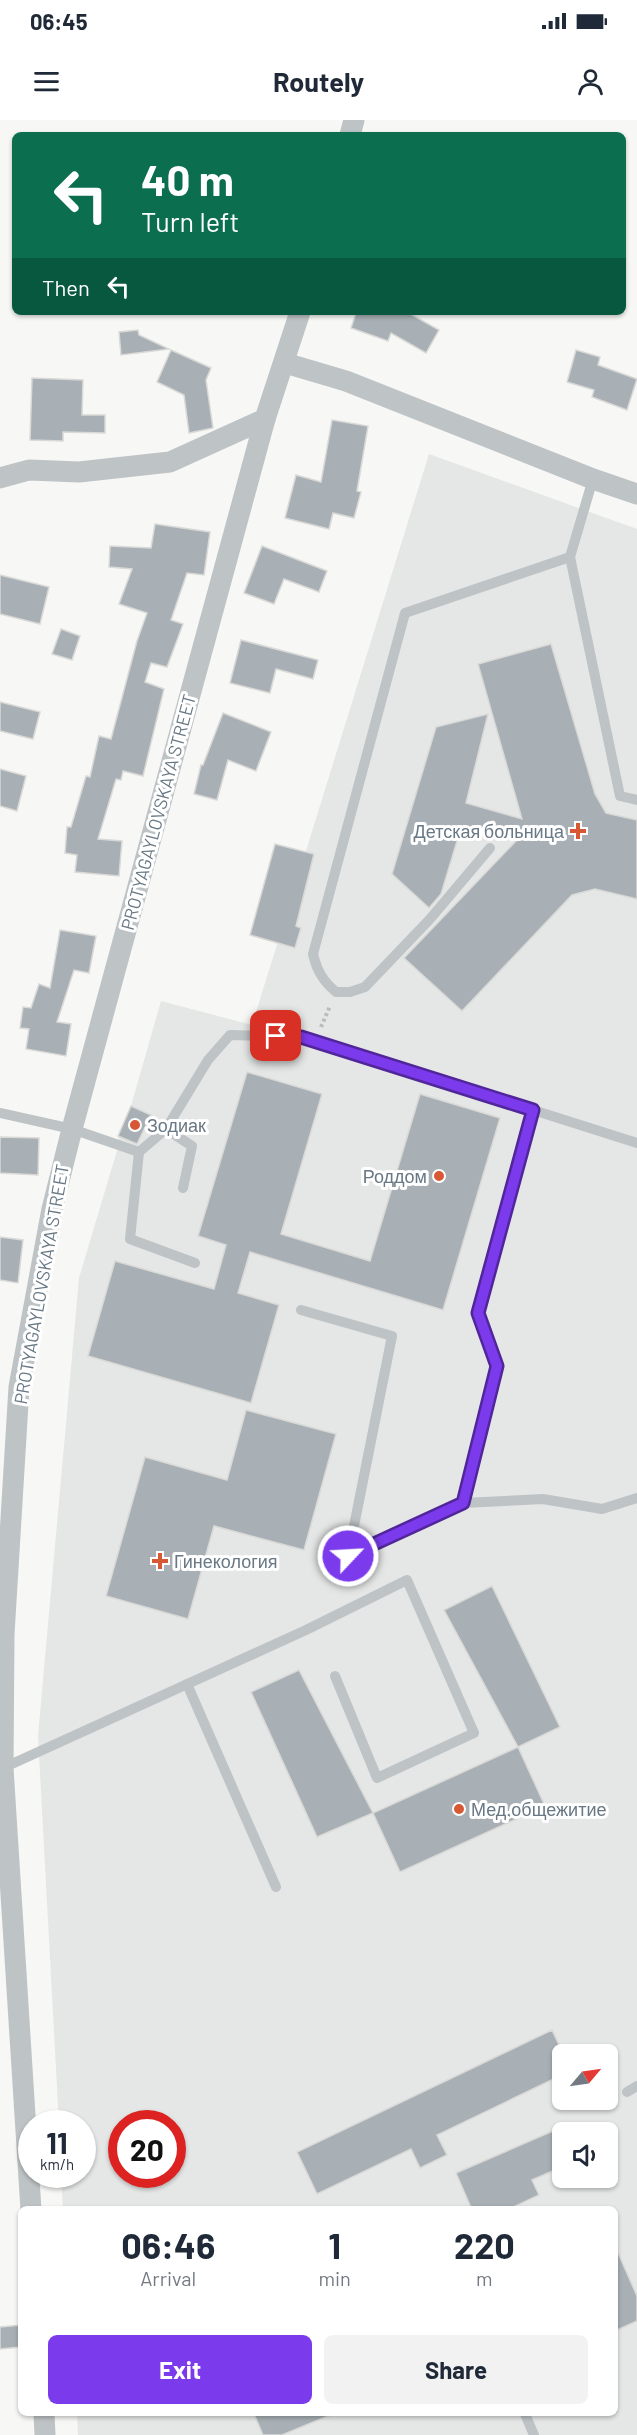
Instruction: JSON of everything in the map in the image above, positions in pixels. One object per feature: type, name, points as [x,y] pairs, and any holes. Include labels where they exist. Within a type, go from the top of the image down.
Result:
[{"type":"street","name":"PROTYAGAYLOVSKAYA STREET","points":[[31,2206],[3,1768],[4,1634],[19,1387],[51,1209],[266,419],[299,315]]},
{"type":"street","points":[[285,363],[346,381],[593,479],[637,494]]},
{"type":"street","points":[[0,478],[29,470],[79,472],[170,462],[266,419]]},
{"type":"street","points":[[44,2416],[45,2435]]},
{"type":"lane","points":[[593,479],[570,557],[620,796],[637,800]]},
{"type":"lane","points":[[490,848],[430,919],[365,987],[350,992],[336,992],[326,984],[316,970],[313,954],[405,613],[570,557]]},
{"type":"lane","points":[[195,1263],[130,1239],[139,1152],[166,1129],[208,1060],[230,1035],[301,1037],[637,1143]]},
{"type":"lane","points":[[463,1503],[497,1366],[478,1313],[533,1110]]},
{"type":"lane","points":[[0,1113],[72,1129],[139,1152]]},
{"type":"lane","points":[[166,1129],[192,1146],[183,1188]]},
{"type":"lane","points":[[301,1310],[392,1336],[348,1556],[463,1503],[543,1499],[602,1509],[637,1498]]},
{"type":"lane","points":[[3,1768],[306,1630],[407,1580],[474,1733],[377,1778],[335,1676]]},
{"type":"lane","points":[[187,1684],[276,1887]]},
{"type":"lane","points":[[526,2416],[534,2435]]},
{"type":"shaded area","points":[[429,454],[637,529],[637,2435],[78,2435],[77,2416],[618,2416],[618,2206],[63,2206],[62,2188],[96,2188],[96,2110],[58,2110],[38,1736],[79,1278],[119,1144],[118,1136],[131,1106],[161,1001],[252,1025]]},
{"type":"building","points":[[355,315],[412,315],[439,330],[426,353],[391,333],[388,341],[351,328]]},
{"type":"building","points":[[138,330],[139,335],[169,349],[121,355],[119,332]]},
{"type":"building","points":[[171,350],[211,368],[206,380],[213,428],[189,433],[184,395],[157,382]]},
{"type":"building","points":[[576,350],[600,357],[598,365],[637,379],[627,410],[592,397],[594,390],[567,382]]},
{"type":"building","points":[[32,378],[83,380],[82,415],[105,415],[105,433],[63,432],[63,441],[30,440]]},
{"type":"building","points":[[332,420],[368,426],[357,491],[361,492],[354,518],[333,513],[329,529],[285,518],[296,475],[321,482]]},
{"type":"building","points":[[155,524],[210,532],[204,575],[187,573],[171,620],[183,624],[167,667],[151,663],[145,682],[164,689],[143,776],[123,771],[121,780],[116,779],[98,839],[122,841],[119,876],[75,872],[77,855],[65,853],[67,827],[71,827],[86,776],[90,777],[99,736],[111,739],[137,641],[147,613],[119,604],[132,569],[109,567],[110,546],[151,548]]},
{"type":"building","points":[[262,546],[327,571],[319,592],[284,579],[274,604],[244,593]]},
{"type":"building","points":[[0,575],[49,587],[40,624],[0,614]]},
{"type":"building","points":[[61,629],[80,636],[72,660],[52,654]]},
{"type":"building","points":[[241,640],[318,660],[313,679],[276,669],[270,693],[230,683]]},
{"type":"building","name":"Детская больница","points":[[551,644],[595,794],[606,813],[637,820],[637,899],[595,889],[572,895],[462,1011],[404,958],[516,841],[461,828],[441,894],[429,908],[392,874],[436,727],[488,714],[466,803],[522,819],[478,664]]},
{"type":"building","points":[[0,702],[40,712],[33,739],[0,731]]},
{"type":"building","points":[[223,713],[271,732],[256,771],[228,760],[217,800],[194,794],[201,765],[203,765]]},
{"type":"building","points":[[0,769],[26,776],[17,811],[0,806]]},
{"type":"building","points":[[275,844],[314,854],[296,926],[301,928],[295,948],[250,935]]},
{"type":"building","points":[[60,930],[96,936],[89,973],[74,970],[57,1022],[71,1024],[66,1056],[26,1049],[29,1029],[20,1028],[23,1007],[31,1008],[39,984],[50,988]]},
{"type":"building","name":"Роддом","points":[[247,1072],[322,1094],[281,1234],[370,1261],[420,1094],[500,1118],[443,1310],[250,1252],[238,1293],[279,1305],[251,1403],[88,1356],[115,1261],[214,1289],[226,1245],[198,1236]]},
{"type":"building","name":"Зодиак","points":[[131,1106],[151,1115],[137,1144],[118,1136]]},
{"type":"building","points":[[0,1137],[39,1138],[38,1175],[0,1173]]},
{"type":"building","points":[[0,1237],[23,1240],[18,1283],[0,1280]]},
{"type":"building","points":[[246,1410],[336,1434],[304,1550],[214,1526],[188,1619],[106,1596],[145,1457],[227,1480]]},
{"type":"building","points":[[492,1586],[560,1727],[518,1747],[444,1610]]},
{"type":"building","points":[[299,1670],[373,1813],[317,1837],[251,1692]]},
{"type":"building","name":"Мед.общежитие","points":[[518,1747],[545,1806],[400,1872],[373,1813]]},
{"type":"building","points":[[552,2030],[559,2044],[552,2044],[552,2080],[437,2135],[447,2155],[420,2168],[411,2149],[317,2194],[297,2152]]},
{"type":"building","points":[[552,2131],[552,2171],[532,2180],[539,2195],[516,2206],[470,2206],[456,2173]]},
{"type":"building","points":[[618,2253],[637,2296],[637,2321],[618,2330]]},
{"type":"building","points":[[18,2325],[18,2347],[0,2349],[0,2327]]},
{"type":"building","points":[[255,2416],[328,2416],[282,2435],[263,2435]]},
{"type":"place","name":"Детская больница","points":[[578,831]]},
{"type":"place","name":"Зодиак","points":[[135,1125]]},
{"type":"place","name":"Роддом","points":[[439,1176]]},
{"type":"place","name":"Гинекология","points":[[160,1561]]},
{"type":"place","name":"Мед.общежитие","points":[[459,1809]]},
{"type":"route","points":[[276,1036],[301,1037],[533,1110],[478,1313],[497,1366],[463,1503],[348,1556]]}]
